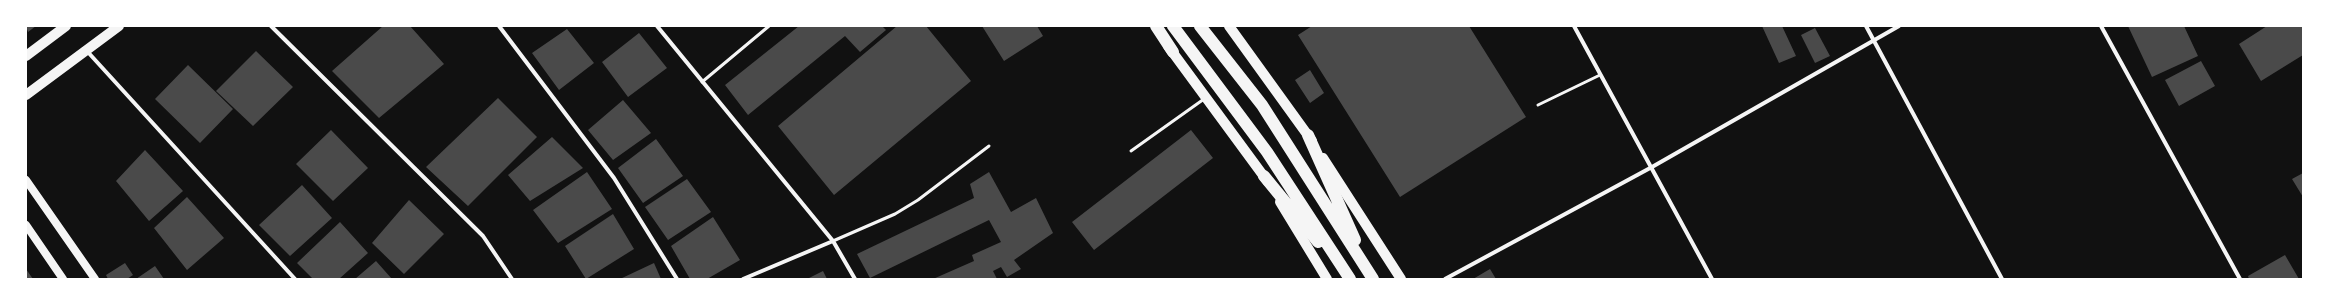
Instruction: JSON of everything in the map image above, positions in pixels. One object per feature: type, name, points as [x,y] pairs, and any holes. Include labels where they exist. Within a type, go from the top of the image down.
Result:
[{"type":"highway","points":[[1156,26],[1173,52]]},
{"type":"highway","points":[[1173,26],[1267,152],[1349,279]]},
{"type":"highway","points":[[1200,26],[1262,105],[1373,279]]},
{"type":"highway","points":[[1308,135],[1373,279]]},
{"type":"highway","points":[[1264,176],[1349,279]]},
{"type":"main road","points":[[26,56],[66,26]]},
{"type":"main road","points":[[26,95],[119,26]]},
{"type":"main road","points":[[1152,26],[1207,97],[1264,176],[1326,279]]},
{"type":"main road","points":[[1229,26],[1308,135],[1401,279]]},
{"type":"main road","points":[[26,180],[94,279]]},
{"type":"main road","points":[[26,225],[63,279]]},
{"type":"street","points":[[272,26],[484,236],[512,279]]},
{"type":"street","points":[[499,26],[614,178],[677,279]]},
{"type":"street","points":[[657,26],[833,241],[854,279]]},
{"type":"street","points":[[1574,26],[1712,279]]},
{"type":"street","points":[[1866,26],[2002,279]]},
{"type":"street","points":[[1445,279],[1652,167],[1899,26]]},
{"type":"street","points":[[2101,26],[2240,279]]},
{"type":"street","points":[[86,50],[295,279]]},
{"type":"street","points":[[743,279],[833,241]]},
{"type":"lane","points":[[702,82],[769,26]]},
{"type":"lane","points":[[1538,106],[1600,74]]},
{"type":"lane","points":[[1131,151],[1207,97]]},
{"type":"lane","points":[[833,241],[895,214],[918,200],[989,146]]},
{"type":"building","points":[[26,26],[36,26],[28,32]]},
{"type":"building","points":[[383,26],[410,26],[444,64],[379,118],[332,71]]},
{"type":"building","points":[[799,26],[882,26],[886,30],[860,52],[845,36],[748,115],[725,85]]},
{"type":"building","points":[[897,26],[926,26],[971,81],[834,195],[778,126]]},
{"type":"building","points":[[982,26],[1037,26],[1043,36],[1004,61]]},
{"type":"building","points":[[1312,26],[1469,26],[1526,117],[1400,197],[1298,35]]},
{"type":"building","points":[[1762,26],[1782,26],[1796,56],[1779,63]]},
{"type":"building","points":[[2128,26],[2184,26],[2198,56],[2152,77]]},
{"type":"building","points":[[2267,26],[2303,26],[2303,55],[2261,81],[2239,44]]},
{"type":"building","points":[[1815,28],[1830,56],[1815,63],[1801,35]]},
{"type":"building","points":[[567,29],[594,63],[559,90],[532,53]]},
{"type":"building","points":[[639,33],[667,68],[628,97],[602,62]]},
{"type":"building","points":[[256,51],[293,87],[253,126],[216,91]]},
{"type":"building","points":[[2201,61],[2215,86],[2179,106],[2165,80]]},
{"type":"building","points":[[188,65],[233,109],[200,143],[155,99]]},
{"type":"building","points":[[1310,70],[1324,93],[1310,103],[1295,80]]},
{"type":"building","points":[[498,98],[537,137],[468,206],[426,167]]},
{"type":"building","points":[[623,100],[651,133],[613,160],[588,130]]},
{"type":"building","points":[[331,130],[368,168],[333,201],[296,164]]},
{"type":"building","points":[[1191,130],[1213,158],[1094,250],[1072,222]]},
{"type":"building","points":[[552,137],[583,168],[530,201],[508,175]]},
{"type":"building","points":[[656,139],[683,176],[643,203],[618,168]]},
{"type":"building","points":[[145,150],[183,191],[149,221],[116,181]]},
{"type":"building","points":[[587,172],[612,209],[558,243],[533,210]]},
{"type":"building","points":[[989,172],[1011,212],[1036,198],[1053,233],[1014,260],[1021,269],[1007,277],[1001,267],[993,271],[997,279],[933,279],[974,261],[972,255],[1001,242],[989,220],[870,278],[857,254],[974,198],[970,184]]},
{"type":"building","points":[[2303,173],[2303,197],[2292,179]]},
{"type":"building","points":[[687,179],[711,212],[668,240],[645,207]]},
{"type":"building","points":[[302,185],[332,218],[290,256],[259,225]]},
{"type":"building","points":[[187,197],[224,238],[187,270],[154,228]]},
{"type":"building","points":[[409,200],[444,234],[404,274],[372,243]]},
{"type":"building","points":[[613,214],[634,249],[586,279],[565,246]]},
{"type":"building","points":[[713,217],[740,260],[707,279],[690,279],[671,246]]},
{"type":"building","points":[[340,222],[368,253],[339,279],[313,279],[297,263]]},
{"type":"building","points":[[2285,255],[2299,279],[2249,279],[2248,276]]},
{"type":"building","points":[[376,261],[392,279],[355,279]]},
{"type":"building","points":[[125,263],[133,275],[127,279],[108,279],[106,275]]},
{"type":"building","points":[[654,263],[661,279],[620,279]]},
{"type":"building","points":[[155,266],[164,279],[136,279]]},
{"type":"building","points":[[26,269],[33,279],[26,279]]},
{"type":"building","points":[[1490,269],[1496,279],[1473,279]]},
{"type":"building","points":[[823,271],[827,279],[807,279]]}]
